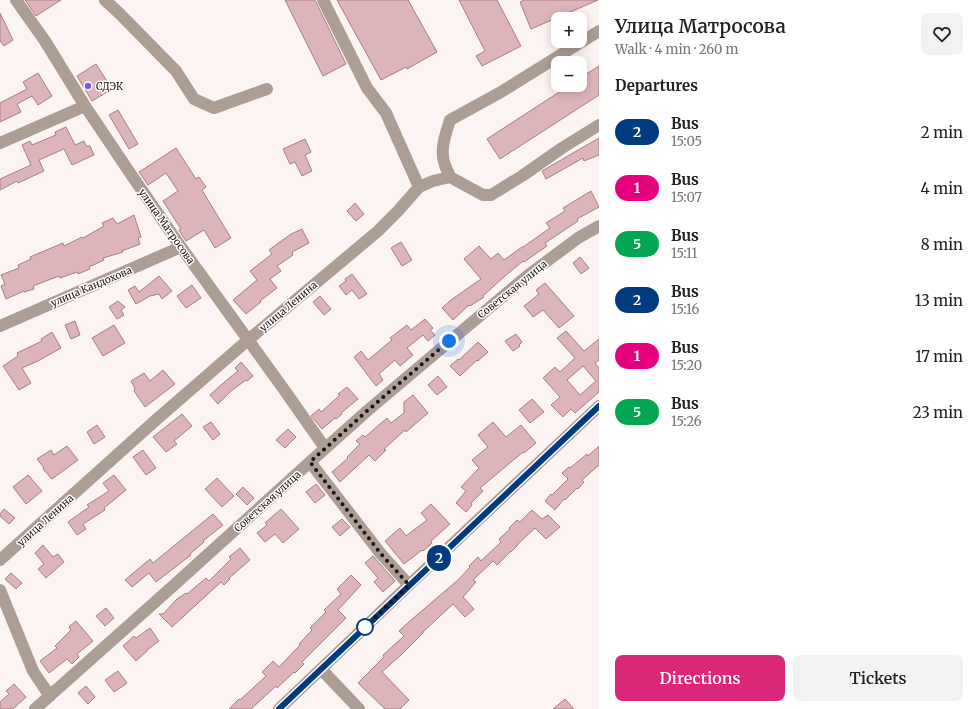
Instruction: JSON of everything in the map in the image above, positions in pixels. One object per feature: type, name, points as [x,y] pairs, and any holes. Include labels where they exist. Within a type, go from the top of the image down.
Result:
[{"type":"street","name":"улица Матросова","points":[[16,0],[45,42],[85,106],[182,247],[324,448]]},
{"type":"street","points":[[105,0],[176,71],[194,99],[214,108],[267,89]]},
{"type":"street","points":[[323,0],[367,88],[386,113],[419,187]]},
{"type":"street","points":[[599,31],[501,92],[450,120],[445,134],[443,150],[444,164],[450,177],[483,195],[491,195],[599,125]]},
{"type":"street","points":[[0,143],[85,106]]},
{"type":"street","name":"улица Ленина","points":[[0,560],[248,340],[378,231],[419,187],[450,177]]},
{"type":"street","name":"Советская улица","points":[[35,709],[173,586],[324,448],[527,276],[578,238],[599,226]]},
{"type":"street","name":"улица Кандохова","points":[[0,326],[182,247]]},
{"type":"street","points":[[279,709],[599,406]]},
{"type":"street","points":[[310,462],[381,554],[409,585]]},
{"type":"street","points":[[0,590],[33,671],[50,696]]},
{"type":"street","points":[[320,669],[359,709]]},
{"type":"building","points":[[25,0],[61,0],[36,16]]},
{"type":"building","points":[[285,0],[315,0],[346,64],[323,76]]},
{"type":"building","points":[[337,0],[408,0],[437,52],[407,69],[406,67],[381,80]]},
{"type":"building","points":[[459,0],[497,0],[521,46],[482,66],[476,56],[485,51]]},
{"type":"building","points":[[524,0],[598,0],[570,12],[551,12],[551,20],[531,29],[520,2]]},
{"type":"building","points":[[0,13],[13,40],[4,46],[0,41]]},
{"type":"building","points":[[96,64],[112,89],[92,101],[77,76]]},
{"type":"building","points":[[599,66],[599,95],[500,159],[487,139],[559,92],[587,92],[587,74]]},
{"type":"building","points":[[38,73],[52,96],[38,105],[32,96],[17,104],[21,112],[0,122],[0,103],[27,89],[23,82]]},
{"type":"building","points":[[118,110],[138,144],[129,149],[109,115]]},
{"type":"building","points":[[66,127],[75,145],[84,141],[86,146],[90,146],[94,155],[72,165],[64,149],[39,160],[44,171],[18,183],[17,181],[0,190],[0,179],[31,165],[22,145],[30,141],[32,145],[56,135],[55,132]]},
{"type":"building","points":[[599,138],[599,155],[584,161],[583,158],[546,179],[542,171]]},
{"type":"building","points":[[305,139],[311,152],[305,155],[312,171],[302,176],[295,162],[290,164],[283,149]]},
{"type":"building","points":[[176,148],[196,179],[199,177],[206,187],[202,190],[231,238],[215,248],[204,230],[186,241],[182,235],[179,230],[181,229],[163,201],[178,191],[166,173],[148,185],[139,172]]},
{"type":"building","points":[[591,191],[599,207],[577,219],[578,221],[545,243],[547,246],[524,262],[523,261],[483,296],[484,297],[470,306],[469,305],[453,320],[442,308],[481,279],[464,259],[479,246],[491,259],[498,253],[504,260],[550,228],[546,223],[565,211],[563,208]]},
{"type":"building","points":[[355,203],[364,214],[356,221],[347,211]]},
{"type":"building","points":[[134,215],[141,237],[138,238],[140,244],[122,251],[123,252],[103,258],[104,260],[89,267],[90,269],[78,274],[77,272],[60,278],[59,276],[33,286],[34,289],[24,291],[6,299],[1,286],[5,284],[1,275],[19,268],[18,265],[31,259],[30,257],[63,243],[64,246],[82,237],[83,238],[104,226],[102,223],[113,218],[117,224]]},
{"type":"building","points":[[302,229],[309,243],[292,252],[293,255],[277,266],[281,271],[270,279],[277,288],[246,314],[233,300],[257,280],[250,271],[272,254],[269,250],[291,234]]},
{"type":"building","points":[[401,242],[412,260],[402,266],[391,248]]},
{"type":"building","points":[[580,257],[589,268],[581,274],[573,263]]},
{"type":"building","points":[[352,274],[367,294],[359,299],[352,290],[346,295],[339,286]]},
{"type":"building","points":[[159,276],[172,291],[162,299],[159,294],[150,296],[136,304],[128,290],[135,286],[139,292]]},
{"type":"building","points":[[545,283],[574,316],[559,328],[543,310],[533,317],[524,306],[539,294],[536,290]]},
{"type":"building","points":[[192,285],[201,298],[186,308],[177,296]]},
{"type":"building","points":[[320,296],[331,309],[324,315],[313,302]]},
{"type":"building","points":[[118,301],[125,307],[121,310],[124,315],[117,319],[109,307]]},
{"type":"building","points":[[425,319],[433,328],[430,330],[435,335],[428,341],[423,335],[407,348],[413,355],[400,366],[395,360],[379,374],[383,380],[376,386],[354,357],[361,351],[368,360],[392,340],[390,338],[407,325],[411,330]]},
{"type":"building","points":[[75,321],[80,335],[71,339],[65,325]]},
{"type":"building","points":[[114,325],[125,343],[103,356],[92,338]]},
{"type":"building","points":[[566,331],[584,351],[599,339],[599,360],[595,363],[599,368],[599,392],[575,413],[571,409],[563,417],[551,405],[560,397],[543,378],[555,367],[560,372],[575,358],[557,338]],"holes":[[[583,366],[596,381],[580,395],[567,380]]]},
{"type":"building","points":[[52,332],[61,348],[22,368],[31,383],[19,390],[3,366],[18,356],[17,353],[42,341],[41,339]]},
{"type":"building","points":[[516,334],[522,342],[519,345],[520,346],[513,351],[505,341]]},
{"type":"building","points":[[478,342],[488,352],[460,376],[450,366],[458,359],[459,360]]},
{"type":"building","points":[[241,362],[253,376],[231,391],[218,404],[210,395],[238,371],[235,368]]},
{"type":"building","points":[[163,370],[175,384],[145,407],[134,391],[135,388],[131,381],[144,373],[150,381]]},
{"type":"building","points":[[438,376],[447,387],[437,395],[428,385]]},
{"type":"building","points":[[347,387],[358,399],[336,419],[335,418],[322,429],[311,416],[319,409],[321,412]]},
{"type":"building","points":[[413,395],[428,413],[406,432],[405,430],[384,449],[386,450],[375,461],[369,455],[340,482],[332,472],[348,458],[347,457],[360,444],[356,441],[363,435],[365,437],[387,418],[391,423],[404,413],[404,402]]},
{"type":"building","points":[[532,399],[544,412],[530,423],[519,410]]},
{"type":"building","points":[[182,414],[192,426],[174,441],[177,444],[166,452],[153,437]]},
{"type":"building","points":[[211,422],[220,434],[213,440],[203,427]]},
{"type":"building","points":[[493,422],[506,437],[521,425],[536,443],[480,488],[483,491],[471,503],[472,505],[466,512],[456,503],[466,491],[461,487],[479,468],[472,460],[488,447],[478,435]]},
{"type":"building","points":[[97,425],[105,437],[94,444],[87,432]]},
{"type":"building","points":[[288,429],[296,437],[285,448],[276,440]]},
{"type":"building","points":[[67,446],[78,460],[52,479],[37,459],[51,450],[54,455]]},
{"type":"building","points":[[599,446],[599,465],[582,480],[584,482],[578,489],[577,488],[565,500],[564,499],[555,510],[545,501],[568,479],[562,473],[587,454],[588,456]]},
{"type":"building","points":[[143,450],[156,468],[146,475],[133,457]]},
{"type":"building","points":[[28,475],[42,491],[26,504],[13,487]]},
{"type":"building","points":[[114,475],[126,490],[104,508],[105,510],[83,524],[86,529],[77,535],[68,522],[89,507],[87,505],[109,491],[103,483]]},
{"type":"building","points":[[217,478],[234,496],[222,507],[205,489]]},
{"type":"building","points":[[316,484],[325,495],[315,503],[306,492]]},
{"type":"building","points":[[243,487],[254,498],[247,505],[236,494]]},
{"type":"building","points":[[431,504],[450,524],[431,541],[432,543],[423,551],[422,550],[404,564],[385,541],[400,528],[406,536],[427,520],[421,513]]},
{"type":"building","points":[[4,509],[15,518],[9,524],[0,516]]},
{"type":"building","points":[[281,509],[299,529],[283,543],[275,534],[265,542],[257,533],[267,525],[265,523]]},
{"type":"building","points":[[532,510],[542,519],[548,515],[560,527],[546,539],[535,528],[497,565],[493,561],[473,580],[476,582],[463,597],[474,609],[465,617],[453,604],[382,672],[409,700],[400,709],[385,709],[358,683],[384,657],[383,655],[404,636],[399,631],[458,580],[478,557],[481,561],[501,542],[499,539],[517,520],[520,522]]},
{"type":"building","points":[[213,514],[223,525],[203,541],[204,542],[190,554],[191,555],[156,582],[149,573],[132,587],[125,580],[150,559],[153,563]]},
{"type":"building","points":[[342,519],[350,527],[340,536],[332,527]]},
{"type":"building","points":[[43,545],[53,557],[58,554],[64,562],[46,578],[38,569],[44,564],[35,553]]},
{"type":"building","points":[[240,548],[250,560],[229,578],[230,579],[224,585],[221,582],[172,627],[159,614],[163,614],[177,599],[186,593],[187,594],[206,578],[209,581],[231,559],[229,557]]},
{"type":"building","points":[[373,556],[395,581],[383,592],[374,582],[378,578],[365,563]]},
{"type":"building","points":[[11,573],[22,583],[16,589],[5,579]]},
{"type":"building","points":[[351,575],[361,585],[338,610],[346,618],[302,662],[304,664],[295,673],[294,672],[277,688],[276,686],[251,709],[229,709],[266,676],[262,672],[273,661],[279,667],[300,645],[299,644],[312,630],[310,628],[326,612],[324,610],[341,594],[337,589]]},
{"type":"building","points":[[106,608],[114,618],[105,626],[96,616]]},
{"type":"building","points":[[76,621],[93,641],[77,654],[79,657],[72,664],[67,659],[49,673],[40,661],[57,648],[55,646],[71,630],[69,627]]},
{"type":"building","points":[[150,628],[159,641],[136,661],[123,646],[134,636],[136,638]]},
{"type":"building","points":[[118,671],[127,683],[114,692],[105,680]]},
{"type":"building","points":[[14,684],[26,697],[13,709],[0,709],[0,702],[9,694],[6,691]]},
{"type":"building","points":[[86,686],[95,697],[88,704],[78,693]]},
{"type":"building","points":[[565,699],[574,709],[553,709]]},
{"type":"bus line","name":"2","points":[[279,709],[599,406]]},
{"type":"place","name":"СДЭК","points":[[88,86]]},
{"type":"route","points":[[365,627],[409,585],[381,554],[310,462],[449,341]]}]
